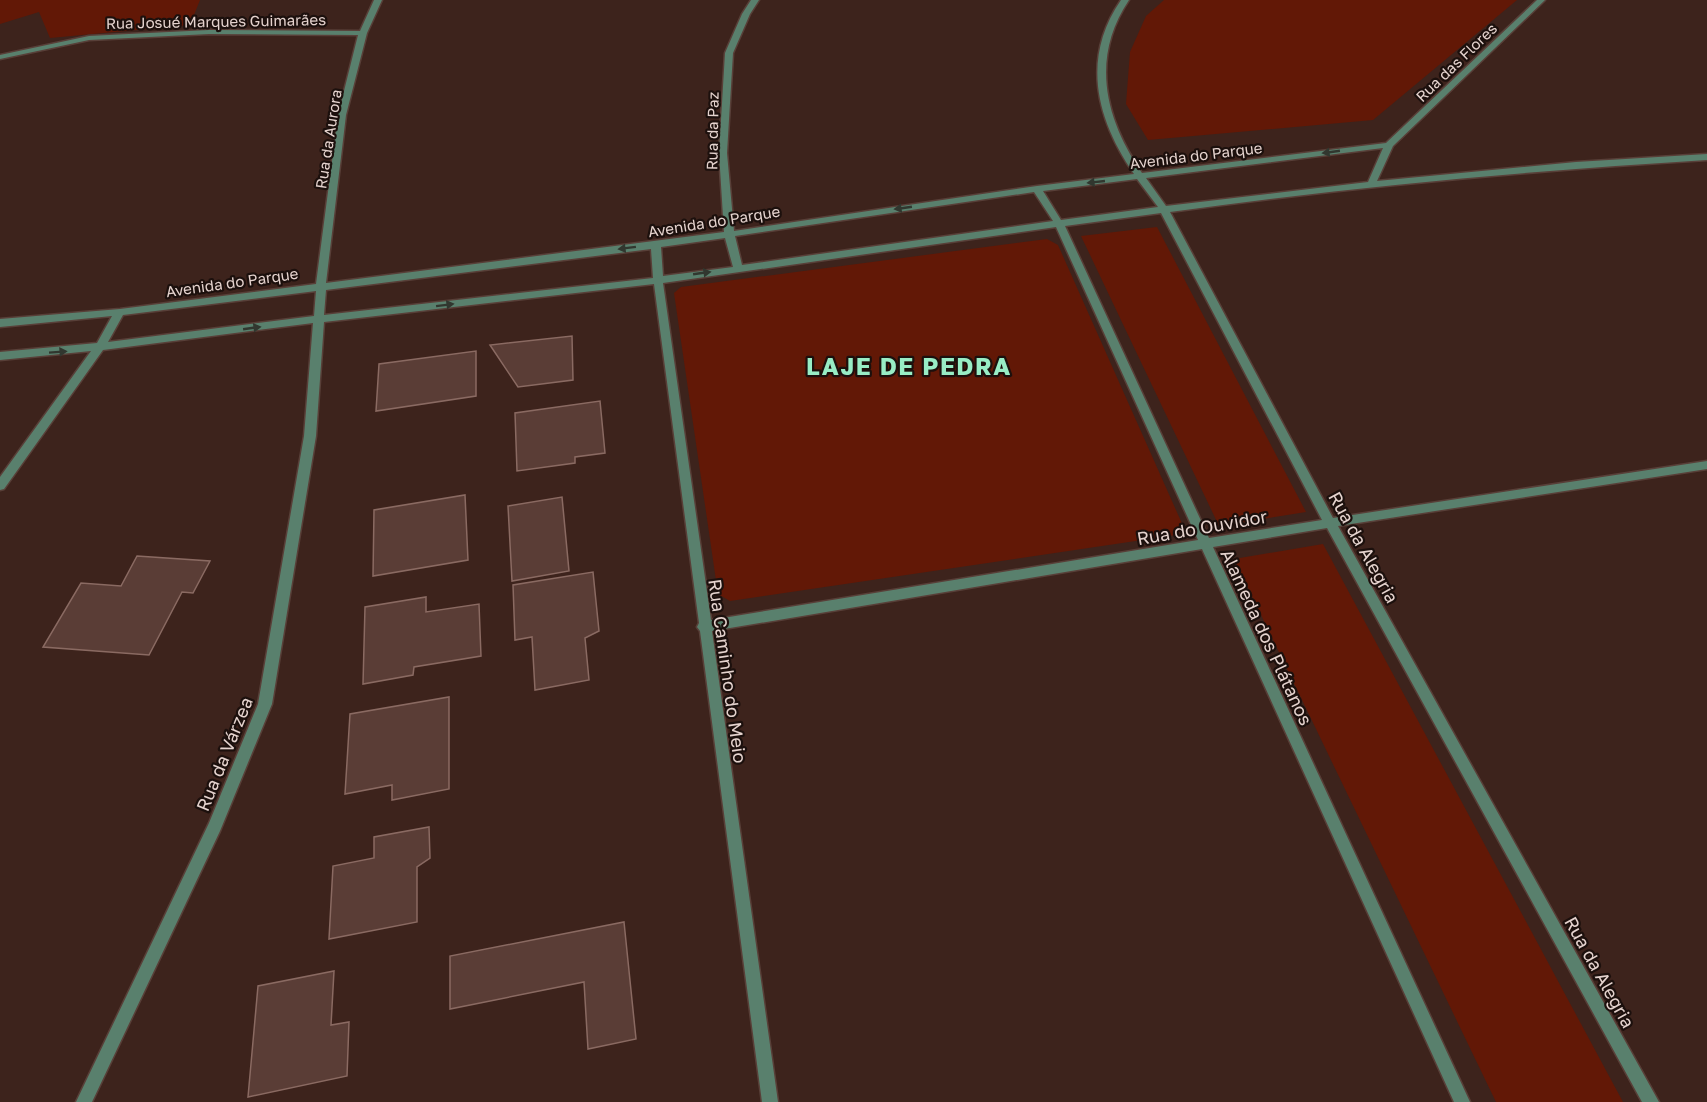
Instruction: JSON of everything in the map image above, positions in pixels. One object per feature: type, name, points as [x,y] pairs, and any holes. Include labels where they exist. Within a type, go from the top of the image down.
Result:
[{"type":"street","name":"Rua da Aurora","points":[[321,286],[342,115],[363,33],[378,0]]},
{"type":"street","name":"Rua da Paz","points":[[738,268],[729,233],[723,153],[729,53],[746,14],[755,0]]},
{"type":"street","name":"Rua da Alegria","points":[[1125,0],[1116,11],[1101,57],[1104,94],[1112,130],[1140,177],[1163,208],[1330,523],[1651,1102]]},
{"type":"street","name":"Rua das Flores","points":[[1389,145],[1541,0]]},
{"type":"street","name":"Rua Josué Marques Guimarães","points":[[0,57],[100,37],[209,32],[363,33]]},
{"type":"street","name":"Avenida do Parque","points":[[0,323],[120,312],[656,245],[1037,189],[1389,145]]},
{"type":"street","points":[[1372,183],[1389,145]]},
{"type":"street","points":[[0,356],[99,348],[319,319],[658,280],[1163,208],[1372,183],[1606,162],[1707,157]]},
{"type":"street","name":"Alameda dos Plátanos","points":[[1037,189],[1059,224],[1462,1102]]},
{"type":"street","name":"Rua Caminho do Meio","points":[[656,245],[658,280],[704,627],[770,1102]]},
{"type":"street","name":"Rua da Várzea","points":[[84,1102],[215,826],[265,704],[310,436],[321,286]]},
{"type":"street","points":[[0,486],[99,348],[120,312]]},
{"type":"street","name":"Rua do Ouvidor","points":[[704,627],[1205,546],[1330,523],[1707,465]]},
{"type":"shaded area","points":[[0,0],[200,0],[190,25],[50,38],[39,12],[0,24]]},
{"type":"shaded area","points":[[1164,0],[1517,0],[1373,120],[1148,140],[1126,104],[1130,52],[1146,16]]},
{"type":"shaded area","points":[[1157,227],[1306,512],[1219,526],[1081,236]]},
{"type":"shaded area","points":[[1047,239],[1058,245],[1184,528],[1176,535],[730,601],[718,594],[674,293],[681,287]]},
{"type":"shaded area","points":[[1323,544],[1623,1102],[1496,1102],[1234,559]]},
{"type":"building","points":[[572,336],[573,380],[518,387],[490,345]]},
{"type":"building","points":[[476,351],[476,396],[376,411],[379,364]]},
{"type":"building","points":[[600,401],[605,453],[575,457],[575,463],[517,471],[515,413]]},
{"type":"building","points":[[465,495],[468,560],[373,576],[374,510]]},
{"type":"building","points":[[562,497],[569,571],[512,581],[508,506]]},
{"type":"building","points":[[137,556],[210,561],[193,593],[182,592],[149,655],[43,647],[81,583],[121,586]]},
{"type":"building","points":[[593,572],[599,631],[585,638],[589,680],[535,690],[532,637],[515,640],[513,585]]},
{"type":"building","points":[[426,597],[426,612],[479,604],[481,656],[414,667],[413,675],[363,684],[365,607]]},
{"type":"building","points":[[449,697],[449,789],[392,800],[392,785],[345,794],[350,714]]},
{"type":"building","points":[[429,827],[430,858],[417,867],[417,922],[329,939],[333,866],[374,858],[374,837]]},
{"type":"building","points":[[624,922],[636,1039],[588,1049],[584,982],[450,1009],[450,956]]},
{"type":"building","points":[[334,971],[331,1025],[349,1022],[347,1076],[248,1097],[258,986]]},
{"type":"district","name":"LAJE DE PEDRA","points":[[909,365]]}]
